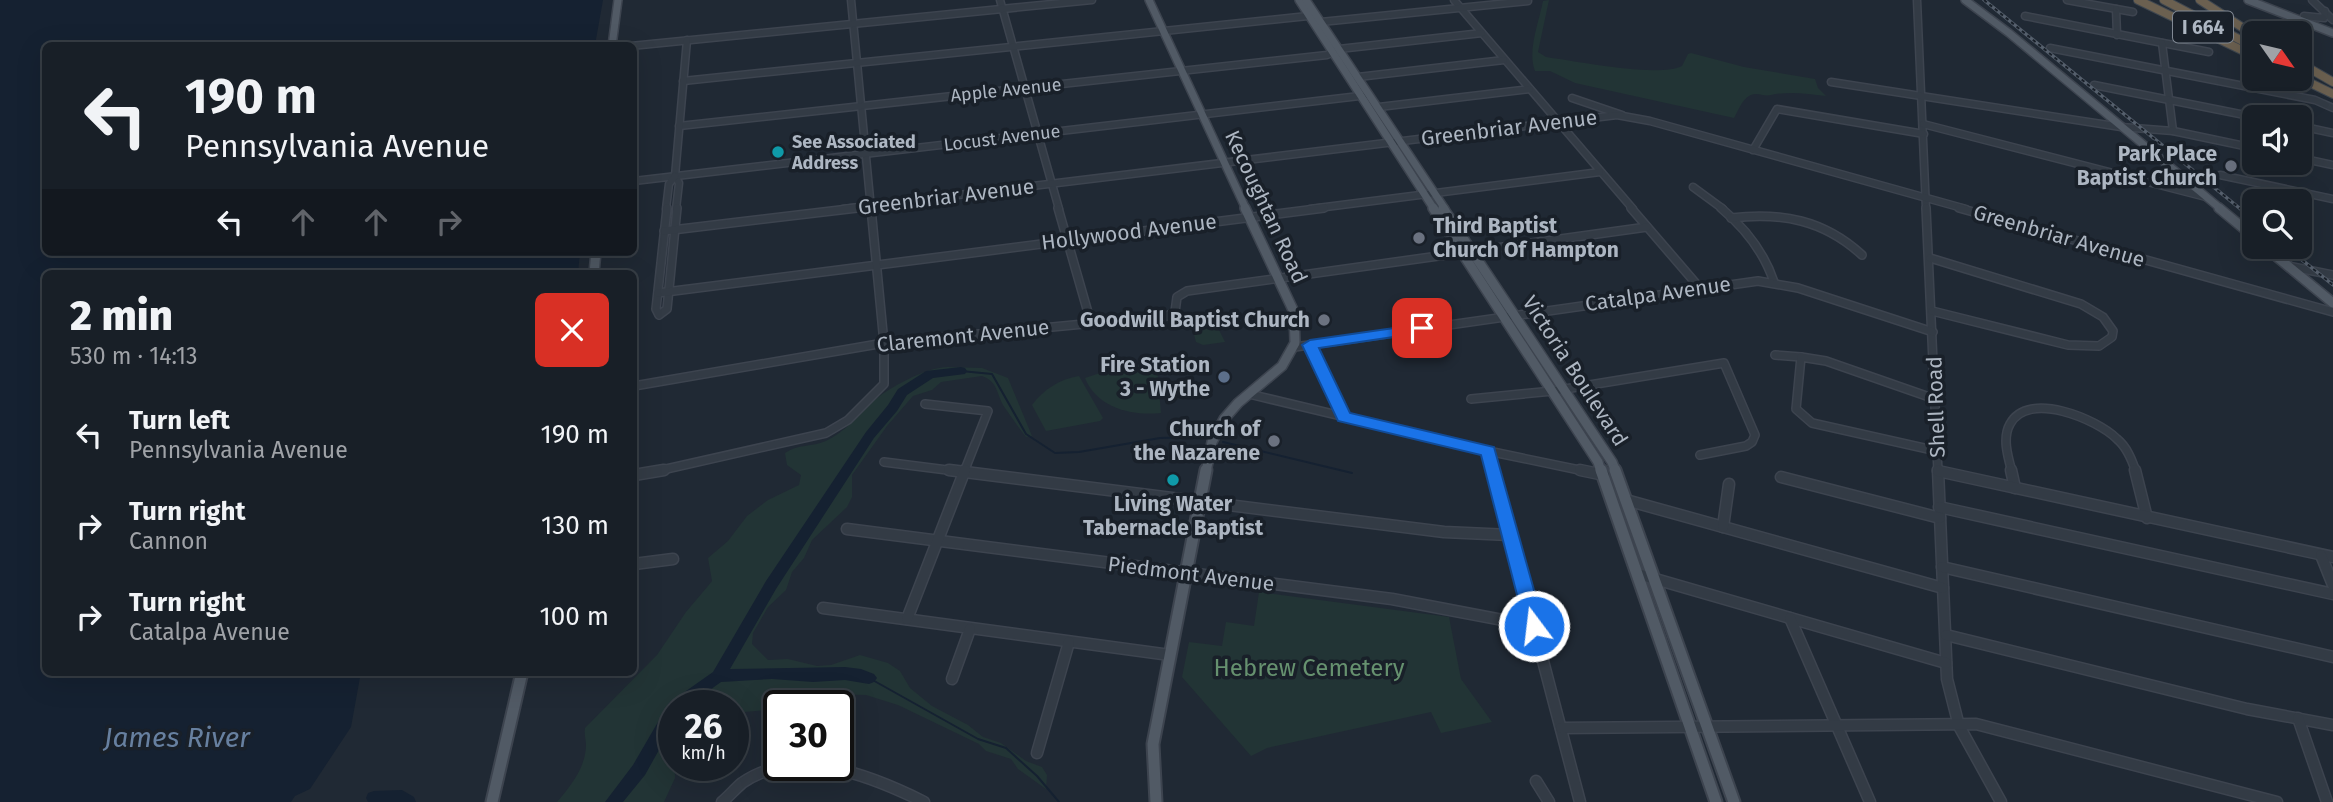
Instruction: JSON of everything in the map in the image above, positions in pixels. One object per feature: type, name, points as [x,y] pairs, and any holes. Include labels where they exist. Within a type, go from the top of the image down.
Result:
[{"type":"highway","points":[[2138,0],[2242,49]]},
{"type":"highway","name":"I 664","points":[[2152,0],[2242,49]]},
{"type":"highway","name":"I 664","points":[[2164,0],[2242,41]]},
{"type":"highway","points":[[2200,0],[2242,27]]},
{"type":"highway","points":[[2312,71],[2333,84]]},
{"type":"highway","points":[[2312,75],[2333,84]]},
{"type":"highway","points":[[2312,84],[2333,94]]},
{"type":"main road","points":[[613,42],[618,0]]},
{"type":"main road","name":"Kecoughtan Road","points":[[1149,0],[1278,278],[1298,327],[1295,347]]},
{"type":"main road","name":"Victoria Boulevard","points":[[1298,0],[1358,77],[1365,95],[1378,107],[1516,315],[1604,475],[1716,802]]},
{"type":"main road","name":"Victoria Boulevard","points":[[1306,0],[1365,95],[1390,143],[1504,317],[1612,461],[1734,802]]},
{"type":"main road","points":[[1965,0],[2009,33]]},
{"type":"main road","points":[[1973,0],[2242,227]]},
{"type":"main road","points":[[2248,0],[2333,30]]},
{"type":"main road","points":[[2260,0],[2333,30]]},
{"type":"main road","points":[[2280,259],[2333,303]]},
{"type":"main road","points":[[1156,802],[1153,744],[1199,500],[1214,436],[1229,413],[1280,369],[1295,347]]},
{"type":"main road","points":[[492,802],[521,676]]},
{"type":"street","points":[[637,475],[671,469],[781,441],[819,435],[839,427],[884,384],[884,343],[851,0]]},
{"type":"street","points":[[1000,0],[1091,323]]},
{"type":"street","points":[[637,45],[1092,0]]},
{"type":"street","points":[[1454,0],[1699,288]]},
{"type":"street","name":"Shell Road","points":[[1917,0],[1949,695],[1959,726],[2001,802]]},
{"type":"street","points":[[2067,0],[2133,12]]},
{"type":"street","points":[[2312,0],[2333,19]]},
{"type":"street","points":[[1321,22],[1528,1]]},
{"type":"street","points":[[2116,9],[2117,34]]},
{"type":"street","points":[[2304,16],[2324,18],[2325,11]]},
{"type":"street","points":[[683,81],[1308,16]]},
{"type":"street","points":[[2025,16],[2209,52]]},
{"type":"street","name":"Apple Avenue","points":[[679,126],[1181,71],[1482,33]]},
{"type":"street","points":[[675,176],[679,183],[667,312],[659,315],[656,309],[669,184],[675,176],[687,40]]},
{"type":"street","points":[[2162,43],[2173,131]]},
{"type":"street","points":[[2050,48],[2315,100],[2333,108]]},
{"type":"street","points":[[1358,77],[1504,60]]},
{"type":"street","points":[[1831,82],[2121,127],[2173,131],[2242,145]]},
{"type":"street","points":[[2094,85],[2242,114]]},
{"type":"street","points":[[1378,107],[1530,89]]},
{"type":"street","name":"Locust Avenue","points":[[637,181],[1365,95]]},
{"type":"street","points":[[1572,98],[1623,116]]},
{"type":"street","points":[[1753,150],[1777,109],[1924,134]]},
{"type":"street","name":"Greenbriar Avenue","points":[[664,231],[1623,116],[2333,312]]},
{"type":"street","points":[[1923,124],[2206,197]]},
{"type":"street","points":[[2312,129],[2333,133]]},
{"type":"street","points":[[2312,161],[2333,165]]},
{"type":"street","name":"Hollywood Avenue","points":[[658,293],[1600,172]]},
{"type":"street","points":[[2220,175],[2333,199]]},
{"type":"street","points":[[1693,187],[1708,195],[1767,259],[1774,282]]},
{"type":"street","points":[[1731,218],[1777,214],[1804,220],[1842,236],[1862,255]]},
{"type":"street","points":[[1278,278],[1647,227]]},
{"type":"street","points":[[1930,258],[2081,304],[2103,317],[2113,331],[2112,337],[2099,345],[2068,345],[1932,311]]},
{"type":"street","points":[[2288,266],[2333,275]]},
{"type":"street","name":"Claremont Avenue","points":[[637,385],[884,343],[1170,315],[1177,310],[1177,297],[1183,292],[1278,278]]},
{"type":"street","name":"Catalpa Avenue","points":[[1295,347],[1743,282],[1774,282],[1933,332]]},
{"type":"street","points":[[1310,345],[1344,417]]},
{"type":"street","points":[[1775,355],[1826,362],[1935,398]]},
{"type":"street","points":[[1801,357],[1796,409],[1812,423],[1937,451]]},
{"type":"street","points":[[1471,399],[1559,390],[1724,363],[1755,435],[1752,442],[1746,446],[1700,455]]},
{"type":"street","points":[[1249,394],[1489,451],[1604,475]]},
{"type":"street","points":[[907,619],[988,411],[925,404]]},
{"type":"street","points":[[2015,488],[2006,435],[2010,421],[2024,410],[2058,410],[2077,415],[2118,439],[2131,458],[2147,518]]},
{"type":"street","points":[[1489,451],[1580,802]]},
{"type":"street","points":[[884,462],[1444,532],[1510,535]]},
{"type":"street","points":[[1938,471],[2333,557]]},
{"type":"street","points":[[1782,477],[1940,518]]},
{"type":"street","points":[[1723,527],[1729,484]]},
{"type":"street","points":[[1626,500],[1943,588]]},
{"type":"street","points":[[1939,507],[2333,594]]},
{"type":"street","name":"Piedmont Avenue","points":[[846,529],[1392,599],[1534,626]]},
{"type":"street","points":[[2321,555],[2333,585]]},
{"type":"street","points":[[637,564],[673,559]]},
{"type":"street","points":[[1942,567],[2333,657]]},
{"type":"street","points":[[1638,574],[1947,663]]},
{"type":"street","points":[[823,608],[1170,655]]},
{"type":"street","points":[[1790,618],[1870,802]]},
{"type":"street","points":[[952,679],[970,629]]},
{"type":"street","points":[[1945,635],[2247,709],[2333,725]]},
{"type":"street","points":[[1037,752],[1069,642]]},
{"type":"street","points":[[2298,718],[2327,802]]},
{"type":"street","points":[[1561,728],[1989,727],[2277,802]]},
{"type":"street","points":[[722,802],[740,784],[761,772],[786,766],[810,766],[883,781],[924,802]]},
{"type":"street","points":[[1536,781],[1549,802]]},
{"type":"green space","points":[[1549,0],[1538,52],[1546,57],[1616,68],[1655,70],[1682,66],[1691,53],[1744,67],[1815,79],[1818,88],[1826,96],[1792,93],[1752,95],[1744,100],[1734,118],[1575,83],[1550,71],[1535,71],[1532,55],[1534,36],[1543,1]]},
{"type":"green space","points":[[1216,324],[1225,342],[1203,345],[1196,342],[1192,327]]},
{"type":"green space","points":[[1152,364],[1157,367],[1161,413],[1138,413],[1116,408],[1098,397],[1085,378],[1112,369]]},
{"type":"green space","points":[[948,367],[982,368],[1008,378],[1032,436],[1026,437],[1005,408],[992,382],[982,376],[941,382],[932,390],[913,396],[887,426],[852,475],[852,497],[847,507],[812,540],[804,558],[792,572],[786,590],[768,607],[753,633],[752,644],[768,660],[788,659],[817,666],[831,665],[860,655],[888,663],[900,671],[910,688],[932,706],[968,725],[983,737],[1001,743],[1026,761],[1042,767],[1047,775],[1046,789],[1018,769],[1011,759],[986,751],[979,744],[898,705],[866,695],[854,695],[854,690],[763,690],[763,710],[749,712],[749,690],[658,690],[658,781],[674,781],[664,802],[557,802],[580,769],[586,745],[585,728],[657,655],[686,612],[712,581],[708,558],[728,541],[747,516],[768,500],[799,485],[801,475],[787,465],[785,453],[826,441],[845,429],[878,397],[918,374]]},
{"type":"green space","points":[[1079,376],[1103,418],[1100,421],[1046,431],[1032,405],[1053,386]]},
{"type":"green space","name":"Hebrew Cemetery","points":[[1259,592],[1449,617],[1461,679],[1492,722],[1441,733],[1431,712],[1267,748],[1251,756],[1182,677],[1189,642],[1222,646],[1226,622],[1254,626]]},
{"type":"water","name":"James River","points":[[0,0],[603,0],[596,42],[42,42],[42,256],[580,256],[578,270],[42,270],[42,676],[360,676],[351,727],[310,789],[295,796],[291,802],[0,802]]},
{"type":"waterway","points":[[961,371],[992,374],[1026,434],[1055,453],[1079,452],[1160,438],[1195,437]]},
{"type":"waterway","points":[[718,676],[771,585],[870,435],[893,408],[902,392],[930,374],[961,371]]},
{"type":"waterway","points":[[1223,442],[1352,473]]},
{"type":"waterway","points":[[718,676],[783,673],[845,674],[869,678]]},
{"type":"waterway","points":[[698,690],[718,676]]},
{"type":"waterway","points":[[869,678],[978,739],[1006,748],[1037,776],[1059,802]]},
{"type":"waterway","points":[[613,802],[639,770],[658,736]]},
{"type":"waterway","points":[[374,798],[402,797],[408,802]]},
{"type":"railway","points":[[1984,0],[2242,210]]},
{"type":"railway","points":[[2301,259],[2333,285]]},
{"type":"place","name":"See Associated Address","points":[[778,152]]},
{"type":"place","name":"Park Place Baptist Church","points":[[2231,166]]},
{"type":"place","name":"Third Baptist Church Of Hampton","points":[[1419,238]]},
{"type":"place","name":"Goodwill Baptist Church","points":[[1324,320]]},
{"type":"place","name":"Fire Station 3 - Wythe","points":[[1224,377]]},
{"type":"place","name":"Church of the Nazarene","points":[[1274,441]]},
{"type":"place","name":"Living Water Tabernacle Baptist","points":[[1173,480]]},
{"type":"route","points":[[1422,328],[1310,345],[1344,417],[1489,451],[1534,626]]}]
